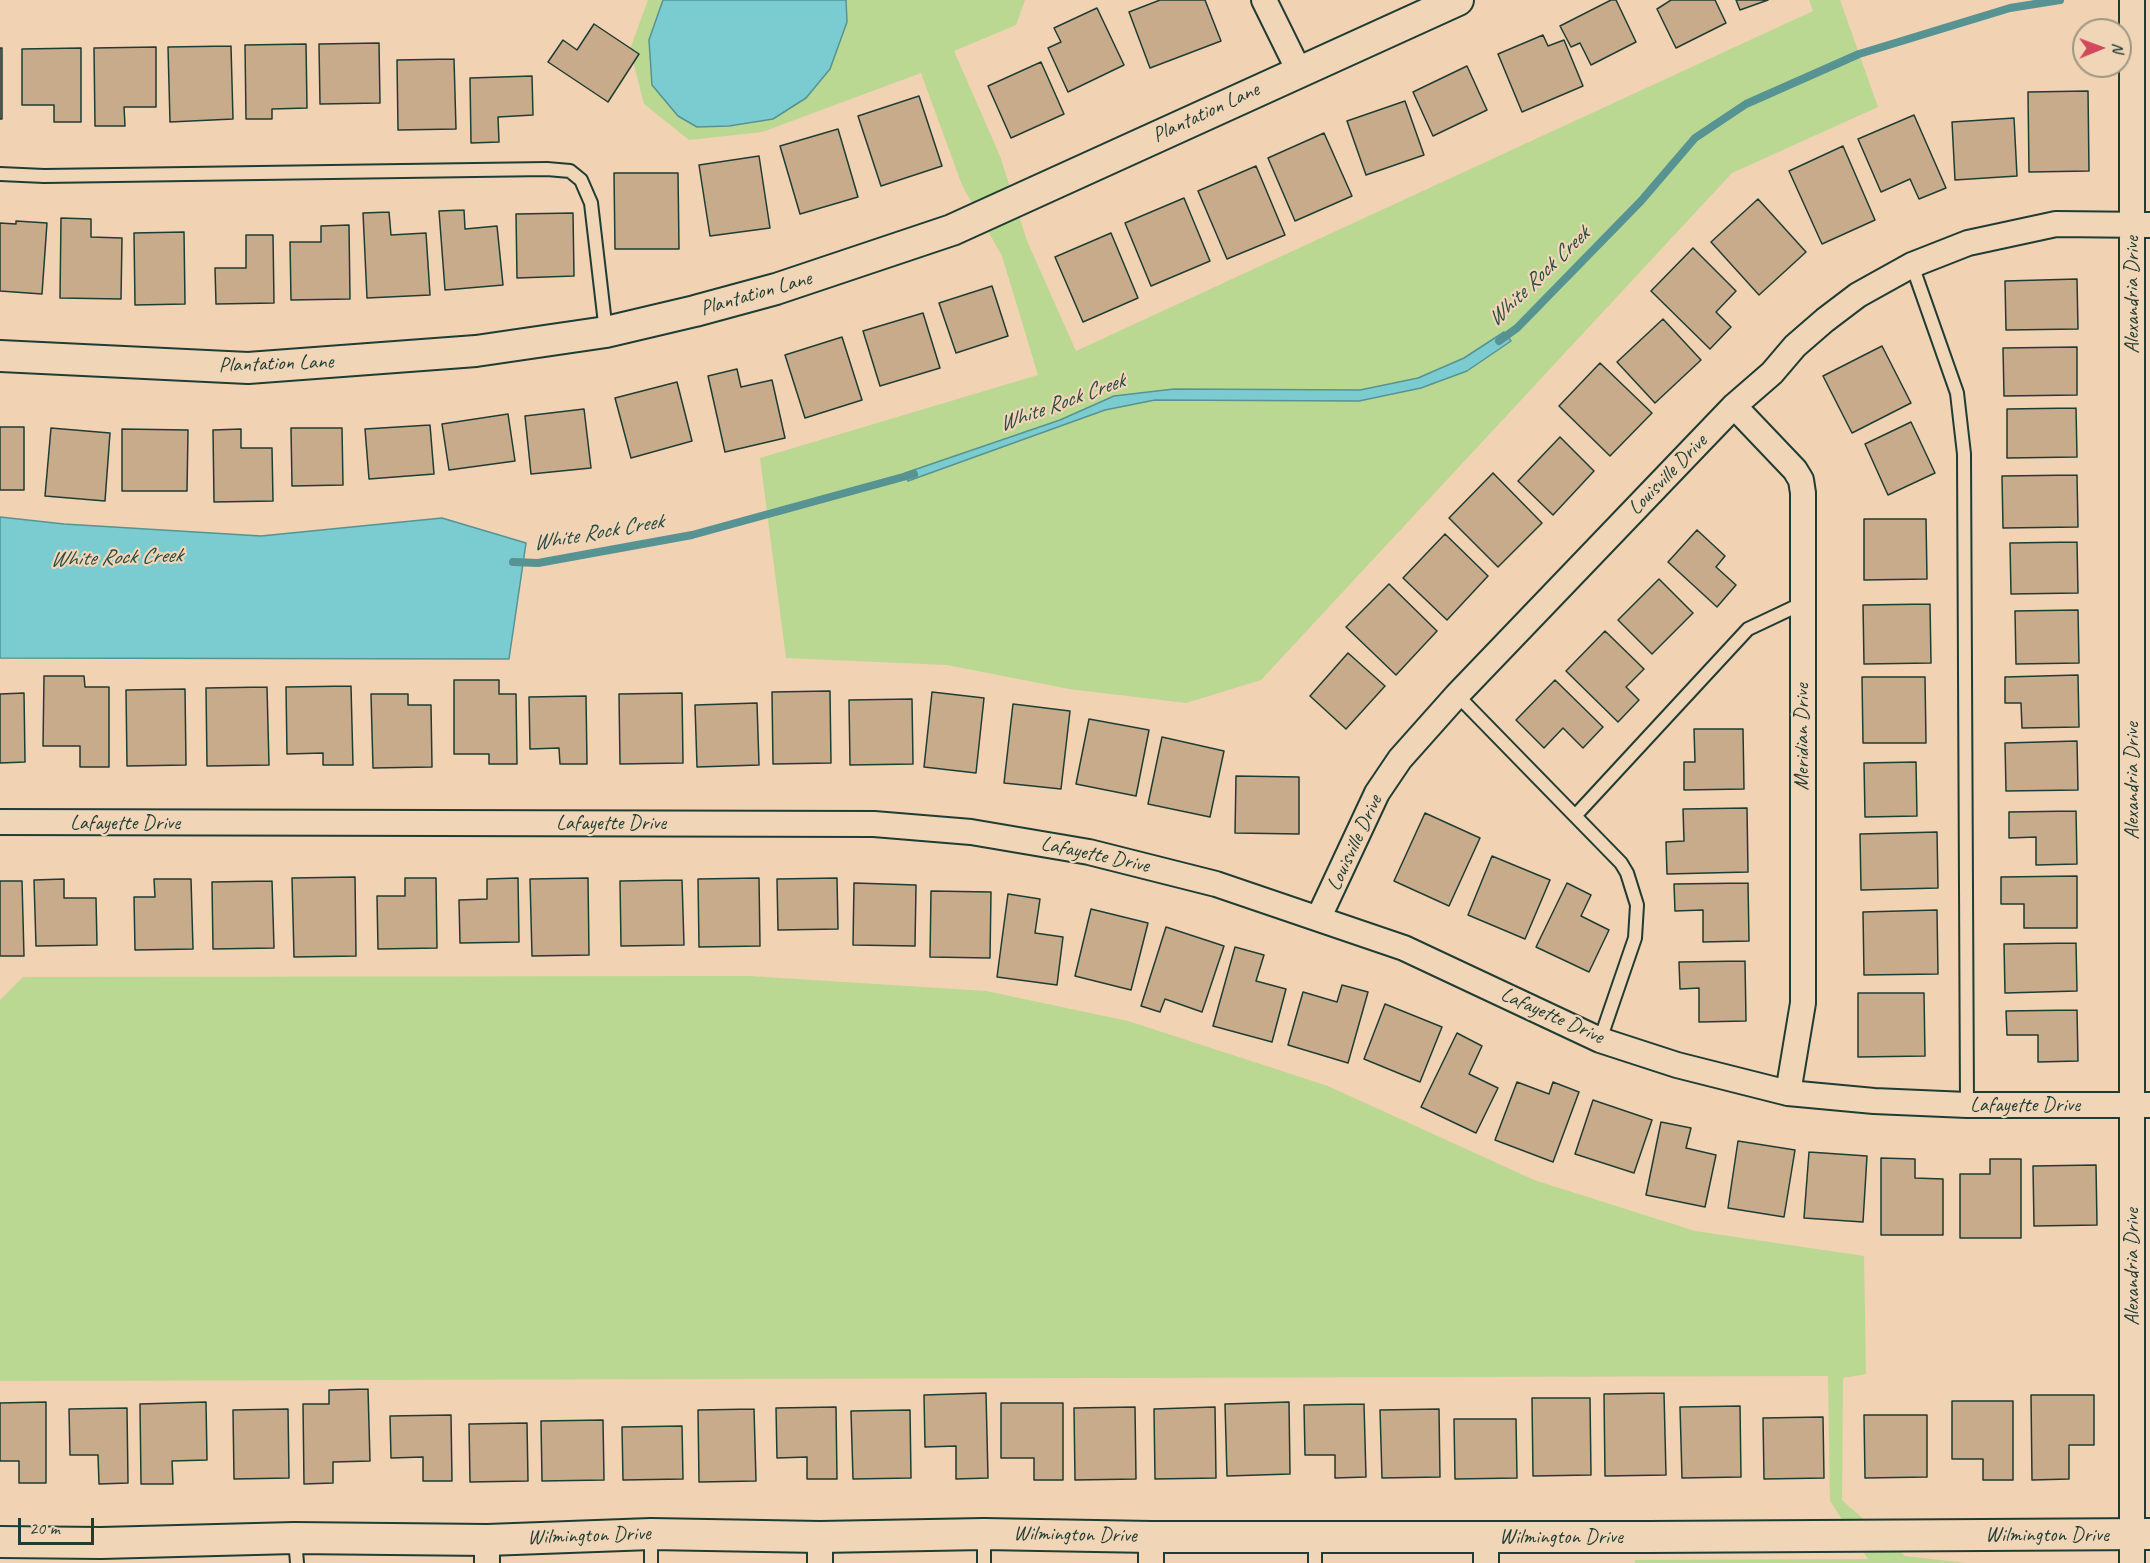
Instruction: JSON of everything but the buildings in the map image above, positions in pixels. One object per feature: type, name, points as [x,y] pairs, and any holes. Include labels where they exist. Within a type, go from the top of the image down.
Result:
[{"type":"street","points":[[1264,0],[1299,70]]},
{"type":"street","name":"Alexandria Drive","points":[[2132,0],[2141,225],[2141,1105],[2138,1544]]},
{"type":"street","name":"Plantation Lane","points":[[0,356],[248,368],[476,351],[606,332],[776,290],[952,230],[1451,2]]},
{"type":"street","name":"Louisville Drive","points":[[1319,917],[1377,793],[1400,759],[1456,695],[1734,406],[1772,373],[1795,346],[1825,320],[1858,295],[1912,265],[1968,243],[2001,234],[2056,224],[2141,225]]},
{"type":"street","name":"Meridian Drive","points":[[1734,406],[1782,456],[1801,480],[1804,512],[1803,1003],[1788,1093]]},
{"type":"street","name":"Lafayette Drive","points":[[0,822],[874,824],[971,832],[1089,852],[1216,884],[1319,917],[1404,948],[1600,1040],[1677,1065],[1788,1093],[1874,1101],[1967,1105],[2141,1105]]},
{"type":"street","name":"Wilmington Drive","points":[[0,1542],[102,1553],[296,1550],[820,1550],[984,1534],[1151,1550],[1486,1550],[2138,1544]]},
{"type":"lane","points":[[0,174],[44,176],[547,169],[570,171],[581,180],[591,203],[606,332]]},
{"type":"lane","points":[[1912,265],[1957,393],[1964,454],[1967,1105]]},
{"type":"lane","points":[[1575,816],[1748,629],[1803,603]]},
{"type":"lane","points":[[1456,695],[1621,863],[1628,873],[1637,905],[1635,939],[1600,1040]]},
{"type":"lane","points":[[984,1534],[984,1563]]},
{"type":"green space","points":[[648,0],[1025,0],[1016,25],[954,51],[1000,156],[1027,241],[1076,351],[1813,11],[1809,0],[1840,0],[1878,107],[1732,173],[1261,680],[1186,703],[1069,689],[947,665],[786,658],[760,458],[1038,375],[1002,256],[962,185],[921,73],[762,132],[689,140],[644,104],[630,49]]},
{"type":"green space","points":[[750,976],[986,991],[1128,1021],[1328,1086],[1534,1180],[1695,1231],[1864,1256],[1866,1374],[1843,1378],[1842,1500],[1905,1556],[1966,1563],[1635,1563],[1635,1560],[1868,1559],[1830,1501],[1828,1376],[0,1381],[0,1000],[23,977]]},
{"type":"water","points":[[663,0],[846,0],[847,22],[830,69],[806,98],[773,119],[729,126],[697,127],[678,116],[652,85],[649,40]]},
{"type":"water","points":[[1504,332],[1511,341],[1467,371],[1421,388],[1359,401],[1155,400],[1105,410],[908,481],[905,473],[1060,420],[1114,396],[1174,389],[1360,390],[1418,378],[1464,358]]},
{"type":"water","points":[[0,517],[64,524],[261,536],[442,518],[526,543],[509,659],[0,658]]},
{"type":"waterway","name":"White Rock Creek","points":[[1499,341],[1517,328],[1641,201],[1695,138],[1746,104],[1859,54],[2010,8],[2060,0]]},
{"type":"waterway","name":"White Rock Creek","points":[[513,562],[538,563],[692,535],[914,474]]}]
